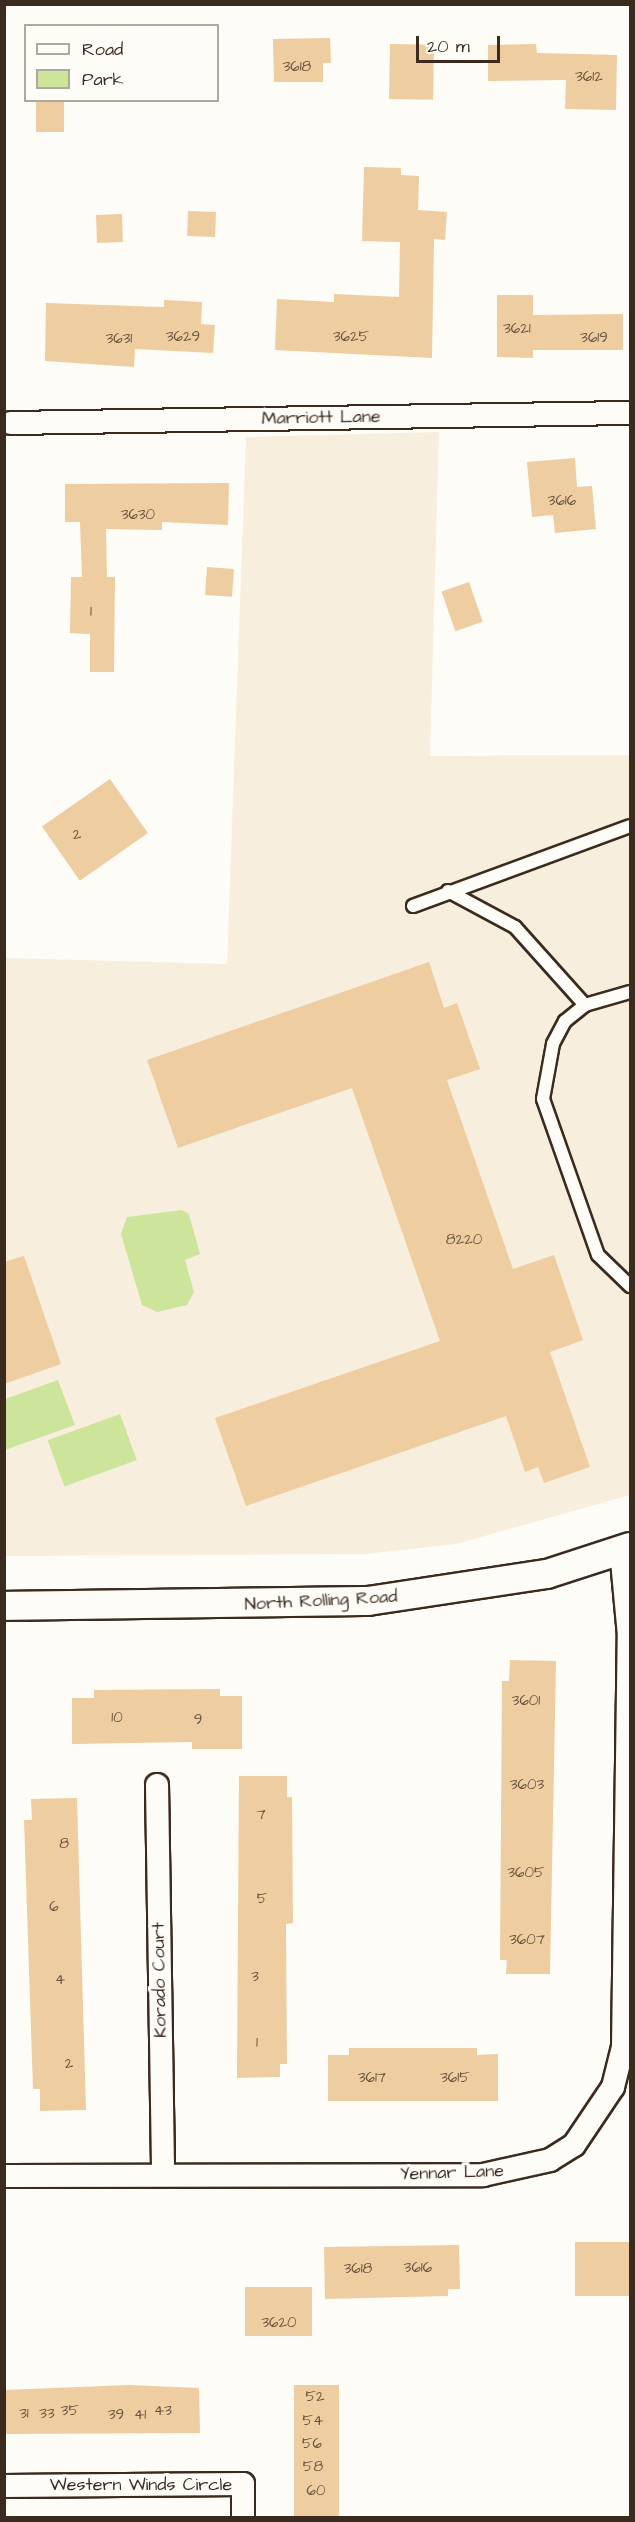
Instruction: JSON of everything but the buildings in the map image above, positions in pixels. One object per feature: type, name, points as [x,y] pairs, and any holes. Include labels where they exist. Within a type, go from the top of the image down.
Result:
[{"type":"street","name":"Marriott Lane","points":[[11,423],[630,413]]},
{"type":"street","name":"North Rolling Road","points":[[4,1606],[368,1601],[468,1590],[547,1574],[626,1549]]},
{"type":"street","name":"Yennar Lane","points":[[4,2176],[518,2170],[574,2145],[613,2087],[623,2047],[629,1636],[626,1549]]},
{"type":"street","name":"Korado Court","points":[[157,1785],[163,2175]]},
{"type":"street","name":"Western Winds Circle","points":[[4,2486],[243,2484],[243,2517]]},
{"type":"lane","points":[[412,906],[630,826]]},
{"type":"lane","points":[[448,891],[515,927],[585,1005]]},
{"type":"lane","points":[[630,992],[585,1005],[565,1022],[553,1044],[543,1099],[598,1256],[630,1286]]},
{"type":"shaded area","points":[[439,432],[430,756],[630,755],[630,1495],[456,1544],[365,1554],[5,1556],[5,958],[227,964],[246,437]]},
{"type":"green space","points":[[182,1210],[189,1214],[200,1254],[185,1260],[194,1292],[187,1305],[157,1312],[142,1305],[121,1234],[127,1217]]},
{"type":"green space","points":[[58,1380],[75,1425],[5,1450],[5,1399]]},
{"type":"green space","points":[[120,1414],[137,1460],[64,1486],[48,1440]]}]
